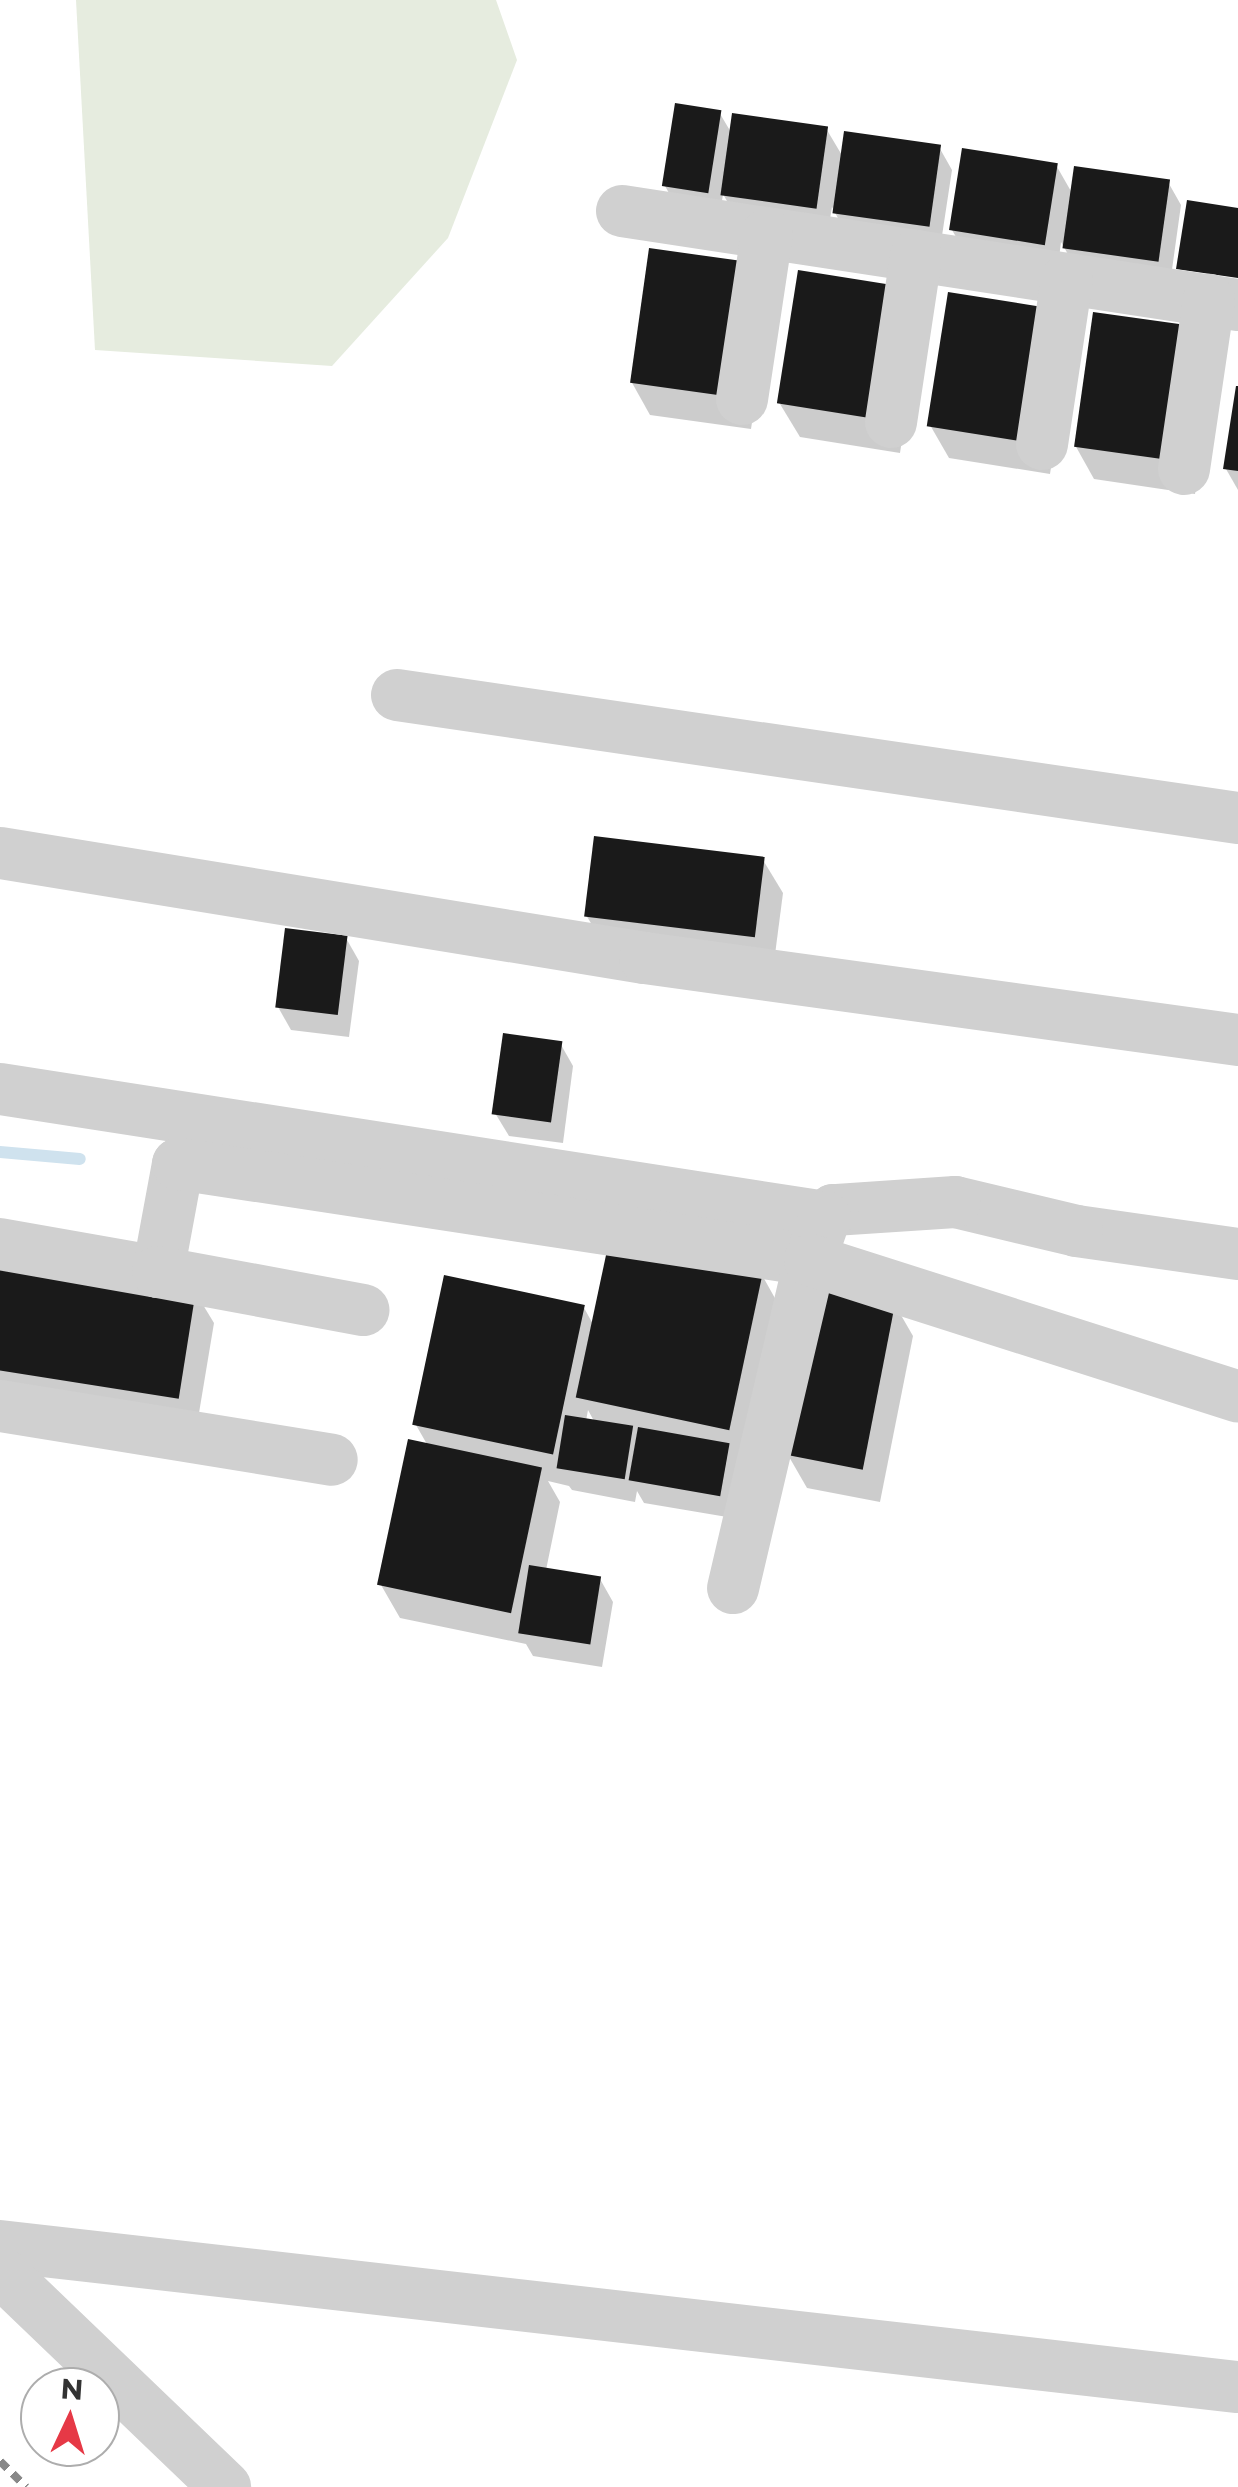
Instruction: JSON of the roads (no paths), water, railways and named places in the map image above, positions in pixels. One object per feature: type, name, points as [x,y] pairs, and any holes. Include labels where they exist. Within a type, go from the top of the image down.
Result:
[{"type":"street","points":[[622,212],[1224,302],[1184,469]]},
{"type":"street","points":[[742,399],[767,234]]},
{"type":"street","points":[[891,422],[916,256]]},
{"type":"street","points":[[1042,444],[1067,279]]},
{"type":"street","points":[[397,695],[1238,818]]},
{"type":"street","points":[[0,852],[645,958],[1238,1040]]},
{"type":"street","points":[[0,1089],[818,1239],[1238,1397]]},
{"type":"street","points":[[158,1272],[178,1164],[818,1239]]},
{"type":"street","points":[[733,1588],[818,1239],[832,1210],[955,1202],[1077,1231],[1238,1254]]},
{"type":"street","points":[[0,1244],[364,1310]]},
{"type":"street","points":[[0,1406],[332,1460]]},
{"type":"street","points":[[0,2246],[1238,2387]]},
{"type":"street","points":[[0,2270],[225,2487]]},
{"type":"waterway","points":[[0,1152],[80,1159]]},
{"type":"railway","points":[[0,2461],[26,2487]]}]
